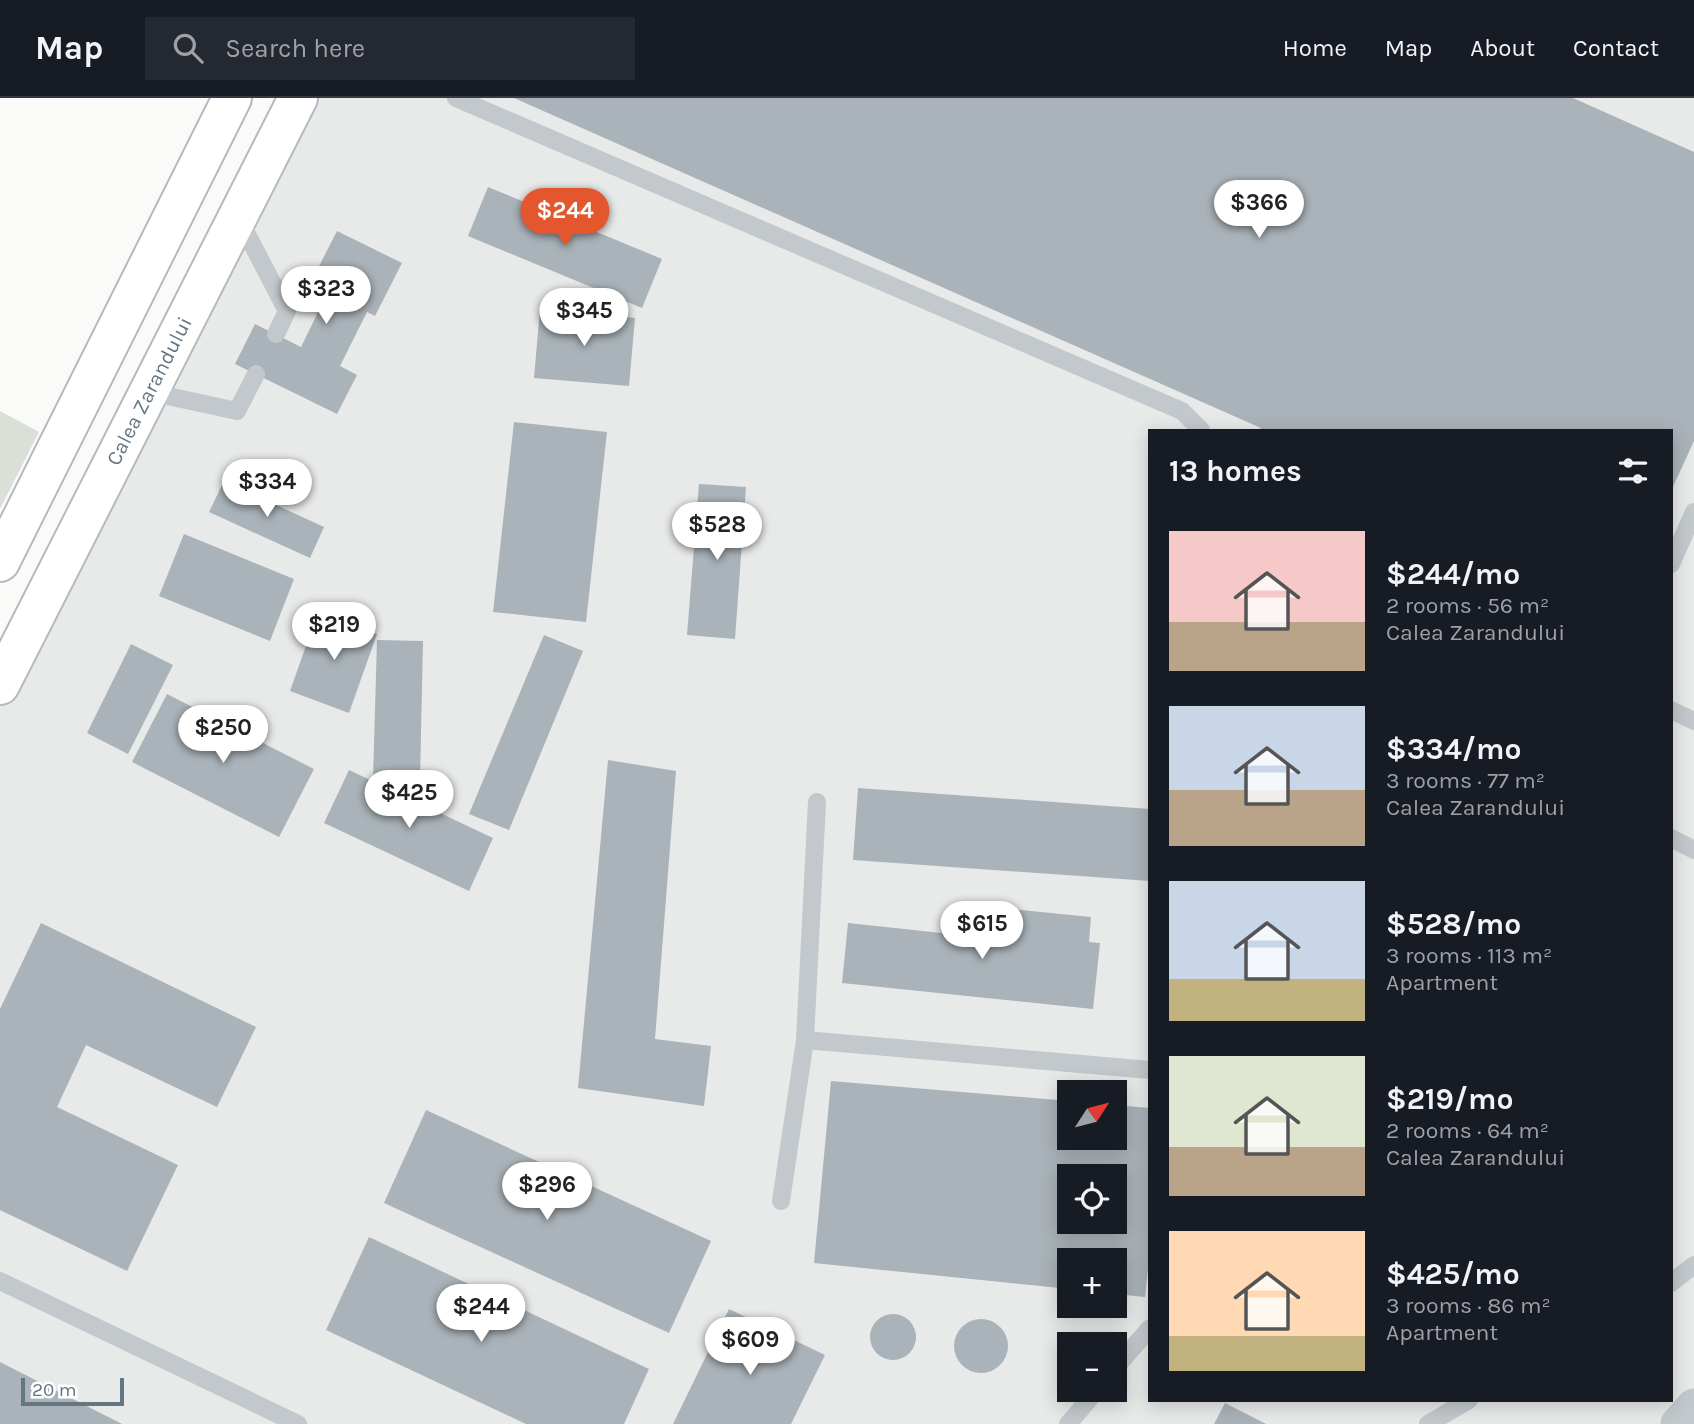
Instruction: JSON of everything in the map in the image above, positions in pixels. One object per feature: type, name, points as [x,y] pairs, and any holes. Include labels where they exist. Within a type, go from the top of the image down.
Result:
[{"type":"main road","points":[[0,562],[232,98]]},
{"type":"main road","name":"Calea Zarandului","points":[[0,685],[298,98]]},
{"type":"street","points":[[1678,1424],[1694,1406]]},
{"type":"lane","points":[[456,98],[1182,411],[1200,429]]},
{"type":"lane","points":[[238,217],[287,311],[276,334]]},
{"type":"lane","points":[[149,392],[237,411],[256,374]]},
{"type":"lane","points":[[1673,559],[1694,512]]},
{"type":"lane","points":[[1673,711],[1694,721]]},
{"type":"lane","points":[[781,1201],[805,1040],[817,802]]},
{"type":"lane","points":[[1673,839],[1694,850]]},
{"type":"lane","points":[[805,1040],[1148,1070]]},
{"type":"lane","points":[[1673,1281],[1694,1265]]},
{"type":"lane","points":[[0,1281],[298,1424]]},
{"type":"lane","points":[[1127,1354],[1148,1330]]},
{"type":"lane","points":[[1068,1424],[1087,1402]]},
{"type":"lane","points":[[1428,1424],[1466,1402]]},
{"type":"shaded area","points":[[299,98],[1694,98],[1694,1424],[0,1424],[0,707]]},
{"type":"shaded area","points":[[0,411],[39,432],[0,509]]},
{"type":"building","points":[[514,98],[1573,98],[1694,152],[1694,441],[1673,487],[1673,429],[1261,428]]},
{"type":"building","points":[[488,187],[662,259],[642,308],[468,236]]},
{"type":"building","points":[[337,231],[402,263],[375,316],[367,312],[340,366],[357,375],[337,414],[235,364],[255,324],[301,347],[328,292],[310,284]]},
{"type":"building","points":[[540,309],[635,318],[629,386],[534,378]]},
{"type":"building","points":[[514,422],[607,432],[586,622],[493,612]]},
{"type":"building","points":[[224,481],[324,527],[310,558],[209,512]]},
{"type":"building","points":[[699,484],[746,487],[735,639],[687,635]]},
{"type":"building","points":[[184,534],[294,579],[270,641],[159,596]]},
{"type":"building","points":[[318,612],[377,634],[349,713],[290,691]]},
{"type":"building","points":[[544,635],[583,651],[509,830],[469,814]]},
{"type":"building","points":[[377,640],[423,641],[420,780],[373,779]]},
{"type":"building","points":[[131,644],[173,665],[128,754],[87,733]]},
{"type":"building","points":[[167,694],[314,769],[279,837],[132,762]]},
{"type":"building","points":[[608,760],[676,771],[655,1039],[711,1046],[704,1106],[578,1088]]},
{"type":"building","points":[[349,770],[493,838],[469,891],[324,823]]},
{"type":"building","points":[[858,788],[1148,809],[1148,881],[853,860]]},
{"type":"building","points":[[1010,909],[1091,917],[1089,942],[1100,943],[1093,1009],[842,983],[848,923],[1007,940]]},
{"type":"building","points":[[41,923],[256,1027],[217,1107],[86,1045],[57,1107],[178,1165],[127,1271],[0,1210],[0,1009]]},
{"type":"building","points":[[831,1081],[1057,1100],[1057,1150],[1127,1150],[1127,1106],[1148,1108],[1148,1269],[1145,1297],[1127,1295],[1127,1248],[1057,1248],[1057,1288],[814,1263]]},
{"type":"building","points":[[426,1110],[711,1241],[669,1333],[384,1203]]},
{"type":"building","points":[[369,1237],[649,1369],[624,1424],[526,1424],[326,1330]]},
{"type":"building","points":[[729,1309],[825,1355],[791,1424],[673,1424]]},
{"type":"building","points":[[893,1314],[910,1320],[916,1337],[910,1354],[893,1360],[876,1354],[870,1337],[876,1320]]},
{"type":"building","points":[[981,1319],[1000,1327],[1008,1346],[1000,1365],[981,1373],[962,1365],[954,1346],[962,1327]]},
{"type":"building","points":[[0,1362],[122,1424],[0,1424]]},
{"type":"building","points":[[1225,1403],[1266,1424],[1214,1424]]}]
